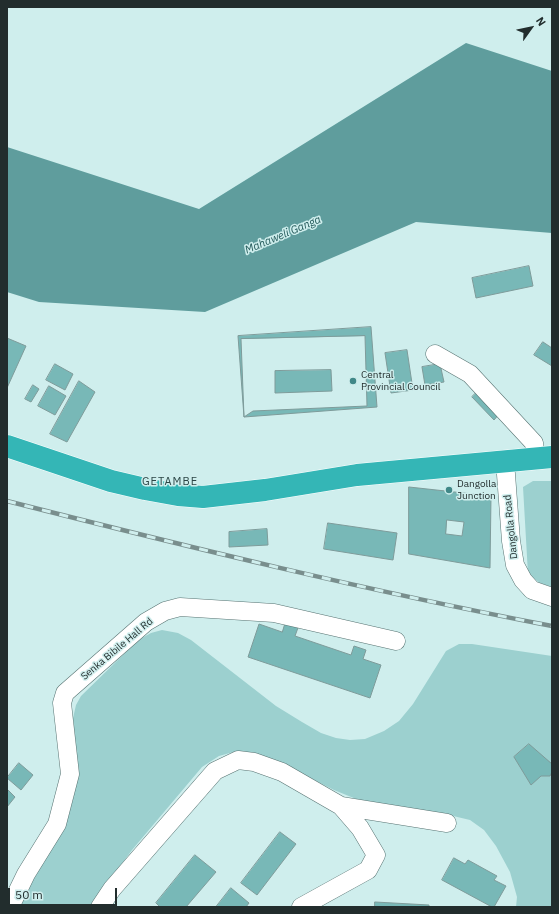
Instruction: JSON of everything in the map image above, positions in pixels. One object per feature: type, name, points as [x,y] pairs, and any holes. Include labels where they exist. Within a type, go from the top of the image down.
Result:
[{"type":"highway","points":[[7,446],[111,481],[145,490],[202,497],[265,490],[358,475],[544,458]]},
{"type":"street","points":[[435,354],[470,374],[534,443],[544,458]]},
{"type":"street","name":"Dangolla Road","points":[[505,461],[511,540],[516,565],[523,580],[532,590],[552,597]]},
{"type":"street","name":"Senka Bibile Hall Rd","points":[[10,907],[26,874],[57,824],[70,774],[62,703],[65,693],[146,622],[164,611],[180,607],[274,613],[396,641]]},
{"type":"street","points":[[100,907],[112,889],[215,771],[238,760],[254,762],[282,772],[341,806],[360,828],[376,855],[368,870],[301,907]]},
{"type":"street","points":[[341,806],[447,823]]},
{"type":"shaded area","points":[[533,481],[552,481],[552,587],[540,583],[528,574],[523,487]]},
{"type":"shaded area","points":[[162,630],[178,633],[191,640],[276,706],[302,722],[321,733],[336,738],[350,740],[365,739],[384,731],[399,721],[413,704],[446,651],[459,644],[472,644],[552,656],[552,907],[516,907],[517,897],[510,872],[496,846],[484,830],[470,820],[449,815],[361,801],[334,790],[278,762],[256,753],[237,751],[219,756],[202,767],[132,850],[90,907],[17,907],[54,845],[67,819],[73,799],[77,782],[73,718],[76,705],[81,696],[140,639],[151,633]]},
{"type":"water","name":"Mahaweli Ganga","points":[[466,43],[552,71],[552,233],[416,222],[205,312],[39,302],[7,292],[7,147],[199,209]]},
{"type":"building","points":[[529,266],[533,286],[476,298],[472,278]]},
{"type":"building","name":"Central Provincial Council","points":[[371,327],[377,407],[244,417],[238,336]],"holes":[[[331,370],[332,391],[275,393],[275,371]]]},
{"type":"building","name":"Central Provincial Council","points":[[365,336],[367,406],[253,411],[244,417],[241,339]]},
{"type":"building","points":[[7,338],[26,346],[7,388]]},
{"type":"building","points":[[543,342],[552,348],[552,366],[534,355]]},
{"type":"building","points":[[407,350],[413,390],[391,393],[385,353]]},
{"type":"building","points":[[55,364],[73,374],[65,390],[46,380]]},
{"type":"building","points":[[440,364],[444,382],[425,385],[422,367]]},
{"type":"building","points":[[79,381],[95,392],[67,442],[50,434]]},
{"type":"building","points":[[33,385],[39,389],[31,402],[25,399]]},
{"type":"building","points":[[49,386],[66,396],[55,415],[38,406]]},
{"type":"building","points":[[478,391],[500,413],[494,420],[472,397]]},
{"type":"building","points":[[409,487],[491,496],[490,568],[409,554]],"holes":[[[447,520],[464,522],[462,536],[446,534]]]},
{"type":"building","points":[[328,523],[397,533],[393,560],[324,549]]},
{"type":"building","points":[[267,529],[268,545],[229,547],[229,532]]},
{"type":"building","points":[[286,621],[299,625],[295,636],[351,655],[354,646],[366,650],[363,659],[381,665],[370,698],[248,657],[259,624],[282,632]]},
{"type":"building","points":[[529,744],[552,764],[552,772],[550,776],[541,776],[531,785],[514,757]]},
{"type":"building","points":[[19,763],[33,775],[21,790],[7,778]]},
{"type":"building","points":[[7,789],[15,797],[7,807]]},
{"type":"building","points":[[280,832],[296,844],[257,895],[241,883]]},
{"type":"building","points":[[195,855],[216,872],[186,907],[160,907],[156,903]]},
{"type":"building","points":[[454,858],[465,864],[468,860],[497,876],[494,880],[506,886],[494,907],[442,880]]},
{"type":"building","points":[[231,888],[249,903],[246,907],[216,907]]},
{"type":"building","points":[[375,902],[429,905],[429,907],[375,907]]},
{"type":"railway","points":[[7,501],[279,568],[552,626]]},
{"type":"place","name":"Central Provincial Council","points":[[353,381]]},
{"type":"place","name":"Dangolla Junction","points":[[449,490]]},
{"type":"district","name":"GETAMBE","points":[[170,482]]}]
